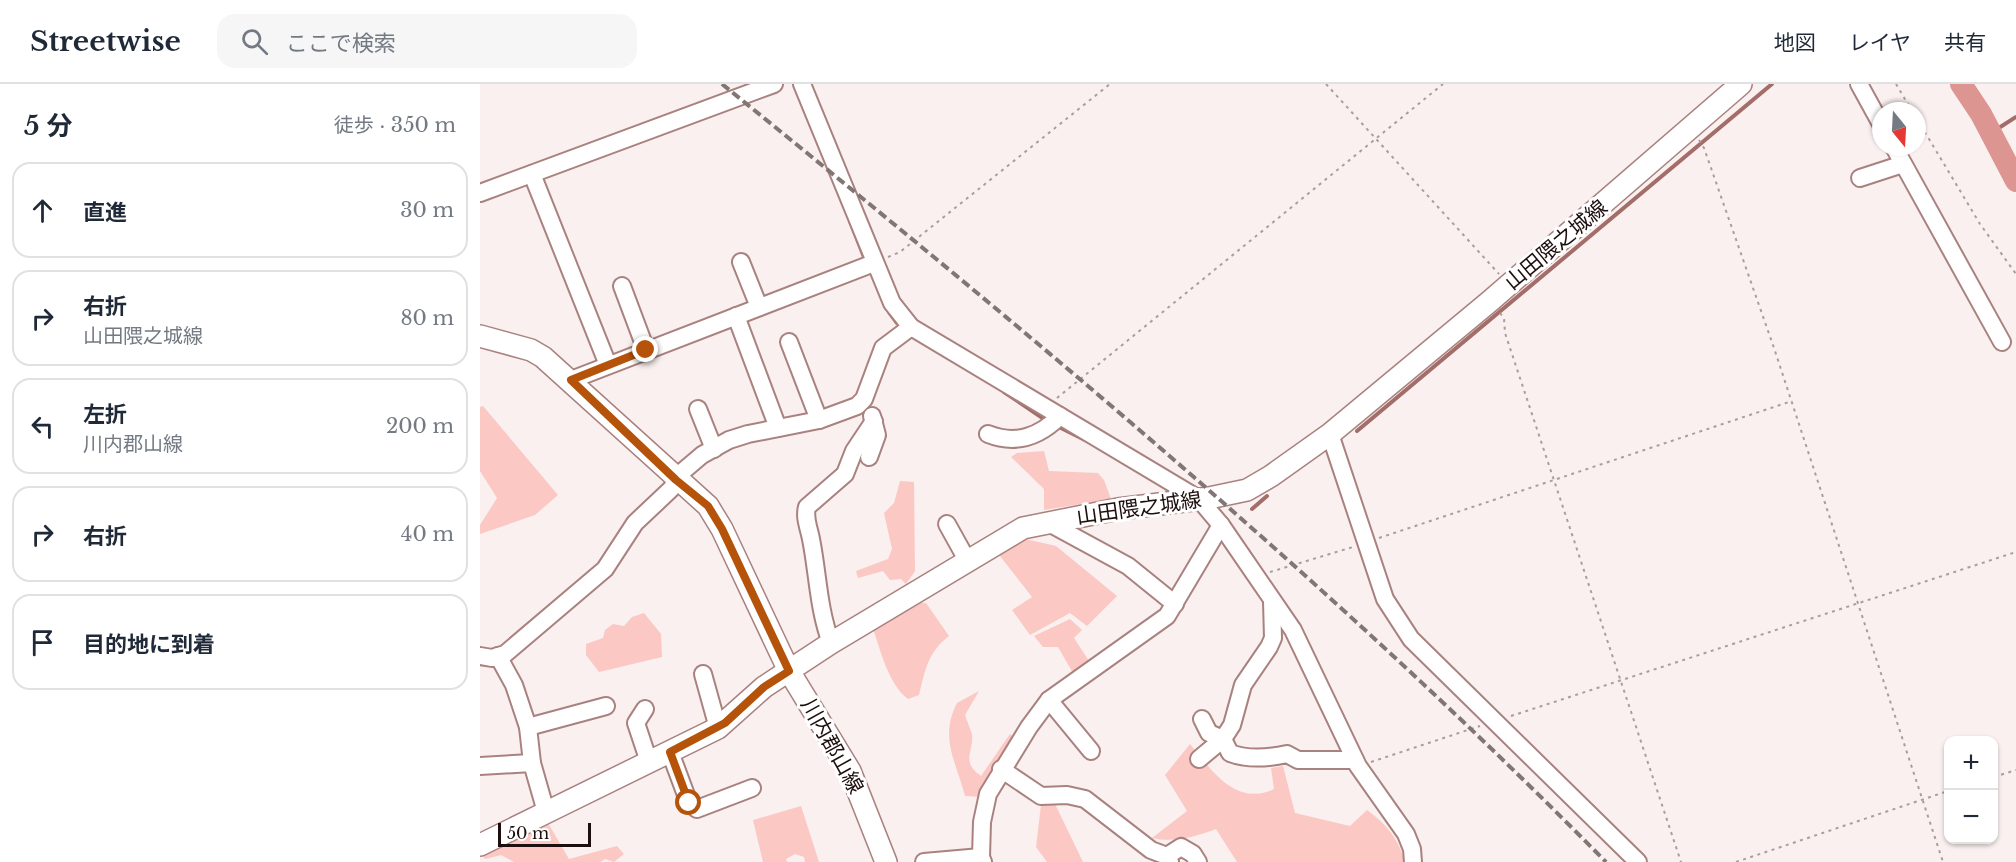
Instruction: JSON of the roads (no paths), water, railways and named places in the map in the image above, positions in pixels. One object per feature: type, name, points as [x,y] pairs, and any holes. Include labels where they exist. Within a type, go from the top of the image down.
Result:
[{"type":"main road","name":"山田隈之城線","points":[[480,845],[718,728],[764,687],[831,643],[1023,528],[1047,522],[1247,490],[1271,476],[1329,434],[1509,285],[1741,84]]},
{"type":"main road","name":"川内郡山線","points":[[480,336],[531,350],[543,357],[571,380],[676,480],[697,495],[716,517],[789,671],[850,771],[886,862]]},
{"type":"street","points":[[480,193],[774,84]]},
{"type":"street","points":[[802,84],[870,265],[892,303],[911,327],[1053,418],[1199,499],[1221,525],[1293,630],[1356,763],[1406,834],[1412,849],[1413,862]]},
{"type":"street","points":[[1859,84],[1872,108]]},
{"type":"street","points":[[1899,156],[2002,342]]},
{"type":"street","points":[[1860,178],[1903,164]]},
{"type":"street","points":[[532,174],[608,365]]},
{"type":"street","points":[[741,262],[759,307]]},
{"type":"street","points":[[571,380],[870,265]]},
{"type":"street","points":[[622,286],[646,350]]},
{"type":"street","points":[[736,316],[778,428]]},
{"type":"street","points":[[480,656],[505,654],[595,578],[635,524],[671,489],[689,466],[714,449],[729,440],[819,420],[857,406],[864,399],[884,348],[911,327]]},
{"type":"street","points":[[789,342],[819,420]]},
{"type":"street","points":[[864,399],[874,421],[877,435],[869,457]]},
{"type":"street","points":[[698,409],[714,449]]},
{"type":"street","points":[[988,434],[1016,441],[1046,430],[1053,418]]},
{"type":"street","points":[[831,643],[817,594],[812,541],[805,513],[807,507],[845,474],[854,451],[874,421]]},
{"type":"street","points":[[1329,434],[1385,599],[1411,639],[1638,862]]},
{"type":"street","points":[[1047,522],[1128,566],[1175,604]]},
{"type":"street","points":[[947,524],[967,560]]},
{"type":"street","points":[[924,862],[982,860],[982,822],[988,794],[1001,769],[1048,700],[1167,616],[1221,525]]},
{"type":"street","points":[[1199,759],[1223,739],[1232,724],[1243,685],[1269,647],[1272,638],[1272,601]]},
{"type":"street","points":[[498,656],[514,685],[528,727],[532,764],[546,812]]},
{"type":"street","points":[[704,674],[718,728]]},
{"type":"street","points":[[1048,700],[1091,751]]},
{"type":"street","points":[[528,727],[606,706]]},
{"type":"street","points":[[645,710],[636,723],[649,762]]},
{"type":"street","points":[[1202,719],[1209,733],[1223,739],[1230,753],[1236,755],[1267,758],[1287,754],[1298,760],[1356,763]]},
{"type":"street","points":[[670,752],[689,803],[697,809],[752,788]]},
{"type":"street","points":[[480,766],[532,764]]},
{"type":"street","points":[[1001,769],[1041,796],[1067,795],[1085,799],[1151,850],[1168,859],[1181,847],[1193,854],[1198,862]]},
{"type":"waterway","points":[[1357,431],[1772,84]]},
{"type":"waterway","points":[[1961,84],[1981,114],[2016,181]]},
{"type":"waterway","points":[[1991,133],[2016,117]]},
{"type":"waterway","points":[[850,221],[866,262]]},
{"type":"waterway","points":[[889,312],[897,323]]},
{"type":"waterway","points":[[1004,392],[1047,421]]},
{"type":"waterway","points":[[1057,426],[1085,440]]},
{"type":"waterway","points":[[1252,509],[1267,496]]},
{"type":"railway","points":[[722,84],[950,270],[1175,461],[1394,657],[1606,862]]}]
